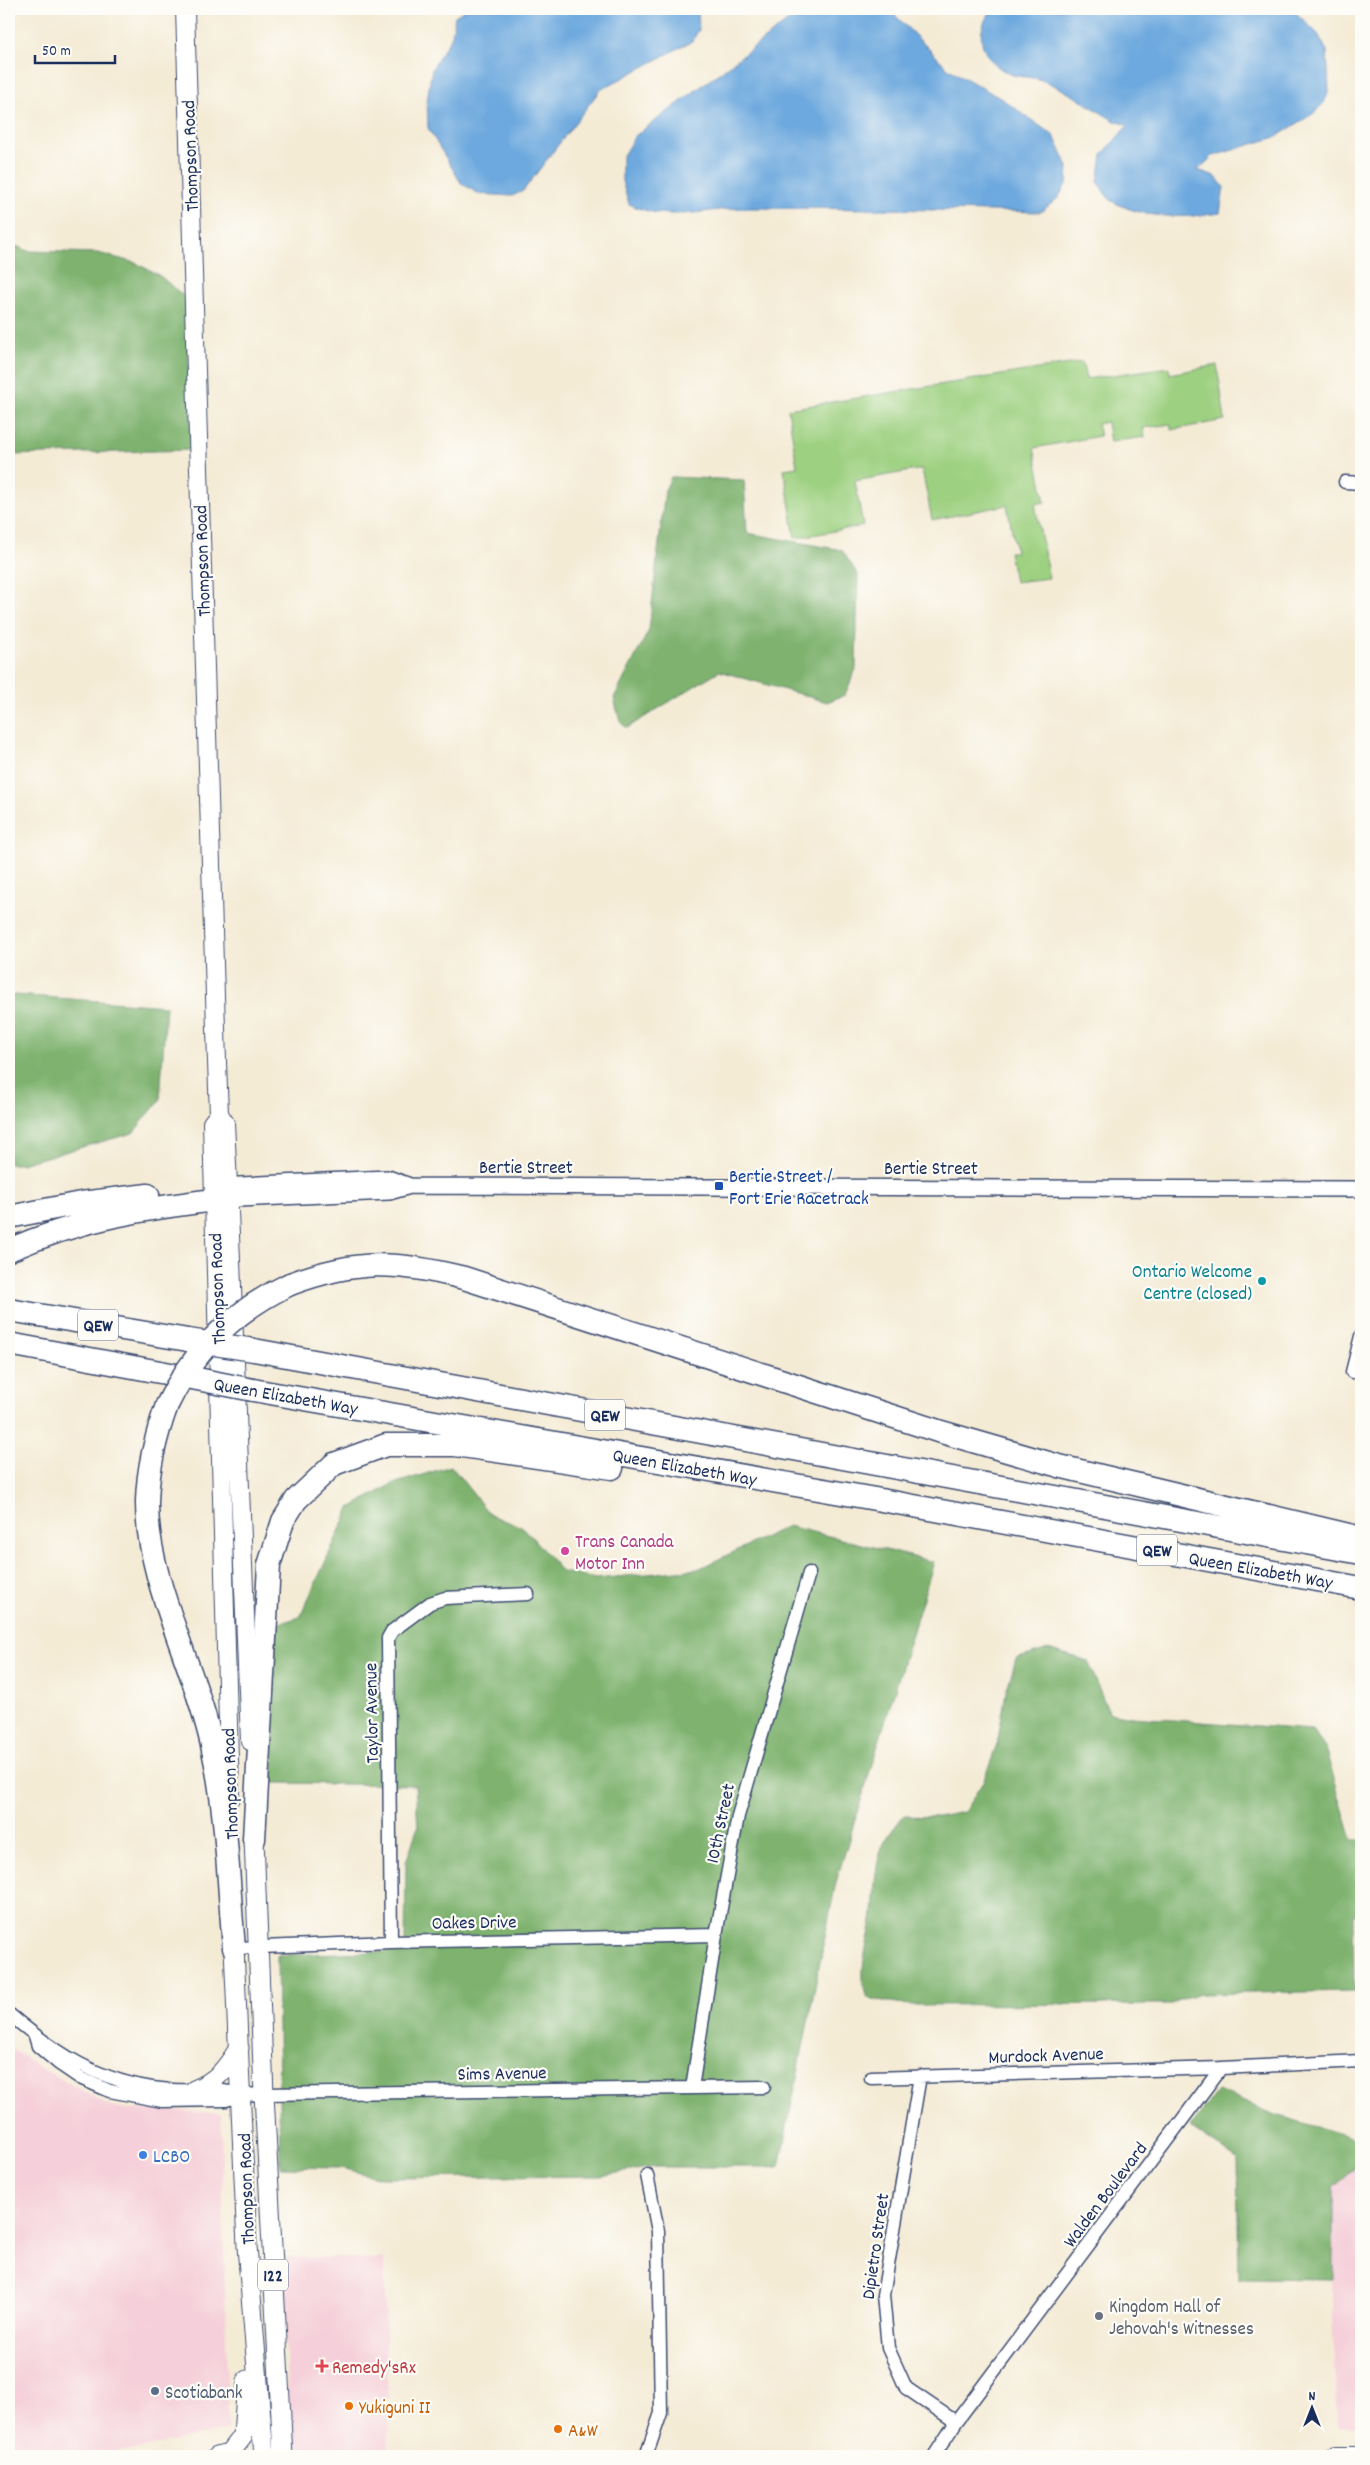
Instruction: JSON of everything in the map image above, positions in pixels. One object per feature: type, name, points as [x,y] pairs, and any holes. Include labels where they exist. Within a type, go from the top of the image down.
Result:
[{"type":"highway","points":[[9,1217],[81,1203],[221,1193]]},
{"type":"highway","points":[[9,1250],[80,1224],[221,1193]]},
{"type":"highway","points":[[234,1948],[219,1780],[200,1699],[159,1576],[150,1540],[147,1500],[154,1446],[168,1405],[181,1378],[208,1341],[244,1310],[270,1293],[290,1284],[323,1272],[356,1266],[388,1264],[426,1268],[464,1278],[938,1431],[1050,1463],[1361,1538]]},
{"type":"highway","name":"Queen Elizabeth Way","points":[[9,1310],[254,1350],[1361,1553]]},
{"type":"highway","name":"Queen Elizabeth Way","points":[[9,1344],[252,1390],[881,1500],[1361,1588]]},
{"type":"highway","points":[[254,1839],[269,1565],[283,1521],[296,1500],[334,1464],[386,1445],[455,1445],[776,1492],[881,1500]]},
{"type":"main road","name":"Thompson Road","points":[[185,9],[219,1114],[212,1123],[221,1193],[260,1948],[264,2094],[283,2456]]},
{"type":"main road","name":"Thompson Road","points":[[221,1193],[234,1948],[242,2095],[247,2246],[264,2456]]},
{"type":"main road","points":[[194,2090],[208,2084],[220,2075],[239,2048]]},
{"type":"main road","points":[[217,2456],[230,2453],[243,2436],[247,2400],[247,2246]]},
{"type":"main road","points":[[1336,2456],[1361,2456]]},
{"type":"street","points":[[1345,482],[1361,483]]},
{"type":"street","name":"Bertie Street","points":[[221,1193],[389,1192],[410,1186],[1361,1190]]},
{"type":"street","points":[[1352,1372],[1361,1336]]},
{"type":"street","name":"10th Street","points":[[692,2088],[716,1935],[738,1816],[809,1573]]},
{"type":"street","name":"Taylor Avenue","points":[[391,1942],[388,1638],[392,1631],[430,1603],[444,1598],[528,1594]]},
{"type":"street","name":"Oakes Drive","points":[[234,1948],[391,1942],[716,1935]]},
{"type":"street","name":"Sims Avenue","points":[[9,2014],[35,2036],[44,2040],[63,2055],[101,2076],[163,2090],[227,2090],[242,2095]]},
{"type":"street","name":"Sims Avenue","points":[[35,2036],[38,2046],[80,2078],[110,2091],[162,2101],[226,2100],[242,2095],[264,2094],[764,2087]]},
{"type":"street","points":[[1222,2068],[1361,2061]]},
{"type":"street","name":"Murdock Avenue","points":[[871,2078],[1222,2068]]},
{"type":"street","name":"Walden Boulevard","points":[[934,2456],[956,2422],[1222,2068]]},
{"type":"street","name":"Dipietro Street","points":[[920,2076],[882,2295],[888,2348],[906,2388],[956,2422]]},
{"type":"street","points":[[646,2456],[660,2413],[658,2234],[647,2175]]},
{"type":"shaded area","points":[[9,2047],[39,2067],[114,2108],[221,2113],[228,2429],[133,2450],[52,2456],[9,2456]]},
{"type":"shaded area","points":[[1361,2161],[1361,2426],[1338,2427],[1332,2298],[1333,2187]]},
{"type":"shaded area","points":[[284,2257],[384,2259],[389,2456],[309,2455],[288,2438]]},
{"type":"green space","points":[[9,243],[28,251],[98,253],[136,263],[160,276],[186,298],[192,450],[10,455],[12,539],[9,539]]},
{"type":"green space","points":[[1082,362],[1086,379],[1169,367],[1170,374],[1217,365],[1225,420],[1171,430],[1171,424],[1143,428],[1145,437],[1110,442],[1107,422],[1097,424],[1100,436],[1034,448],[1045,502],[1035,504],[1049,578],[1015,582],[1009,552],[1016,552],[1007,505],[932,520],[922,469],[855,481],[863,526],[795,538],[784,469],[797,467],[788,409]]},
{"type":"green space","points":[[671,477],[744,480],[747,533],[842,550],[858,575],[856,669],[845,695],[827,702],[719,671],[627,728],[620,722],[614,698],[649,630],[665,490]]},
{"type":"green space","points":[[9,996],[166,1006],[160,1100],[133,1133],[21,1164],[9,1164]]},
{"type":"green space","points":[[451,1466],[490,1515],[524,1528],[562,1572],[596,1579],[698,1569],[788,1526],[934,1562],[836,1882],[779,2167],[654,2167],[600,2176],[381,2178],[341,2168],[280,2167],[277,1955],[405,1951],[406,1862],[418,1826],[415,1785],[273,1783],[275,1643],[280,1623],[300,1617],[350,1508],[393,1484]]},
{"type":"green space","points":[[1048,1649],[1088,1661],[1109,1713],[1132,1717],[1312,1730],[1325,1748],[1352,1840],[1361,1840],[1361,1915],[1353,1915],[1354,1991],[1200,1994],[1171,2004],[909,2005],[867,1998],[864,1987],[863,1966],[873,1912],[876,1872],[879,1856],[884,1844],[903,1816],[938,1817],[964,1812],[983,1782],[997,1745],[1006,1692],[1016,1659]]},
{"type":"green space","points":[[1218,2091],[1273,2114],[1361,2140],[1361,2162],[1333,2187],[1333,2280],[1239,2279],[1237,2159],[1190,2127]]},
{"type":"water","points":[[466,9],[698,9],[699,30],[692,41],[600,90],[523,191],[512,196],[479,194],[461,183],[428,128],[427,101],[432,69],[452,36],[455,16]]},
{"type":"water","points":[[889,9],[949,69],[1002,99],[1054,136],[1068,167],[1067,183],[1058,198],[1041,212],[748,208],[673,214],[644,210],[629,204],[622,181],[622,157],[635,136],[803,10]]},
{"type":"water","points":[[993,9],[1292,9],[1318,34],[1327,51],[1329,91],[1324,103],[1314,113],[1276,137],[1213,156],[1198,170],[1215,176],[1224,187],[1220,213],[1193,216],[1165,216],[1138,212],[1112,201],[1098,183],[1102,155],[1128,125],[1115,121],[1053,85],[1040,79],[1010,74],[992,62],[983,46],[981,37],[982,27]]},
{"type":"place","name":"Bertie Street / Fort Erie Racetrack","points":[[719,1186]]},
{"type":"place","name":"Ontario Welcome Centre (closed)","points":[[1262,1281]]},
{"type":"place","name":"Trans Canada Motor Inn","points":[[565,1551]]},
{"type":"place","name":"LCBO","points":[[143,2155]]},
{"type":"place","name":"Kingdom Hall of Jehovah's Witnesses","points":[[1099,2316]]},
{"type":"place","name":"Remedy'sRx","points":[[322,2366]]},
{"type":"place","name":"Scotiabank","points":[[155,2391]]},
{"type":"place","name":"Yukiguni II","points":[[349,2406]]},
{"type":"place","name":"A&W","points":[[558,2429]]}]
